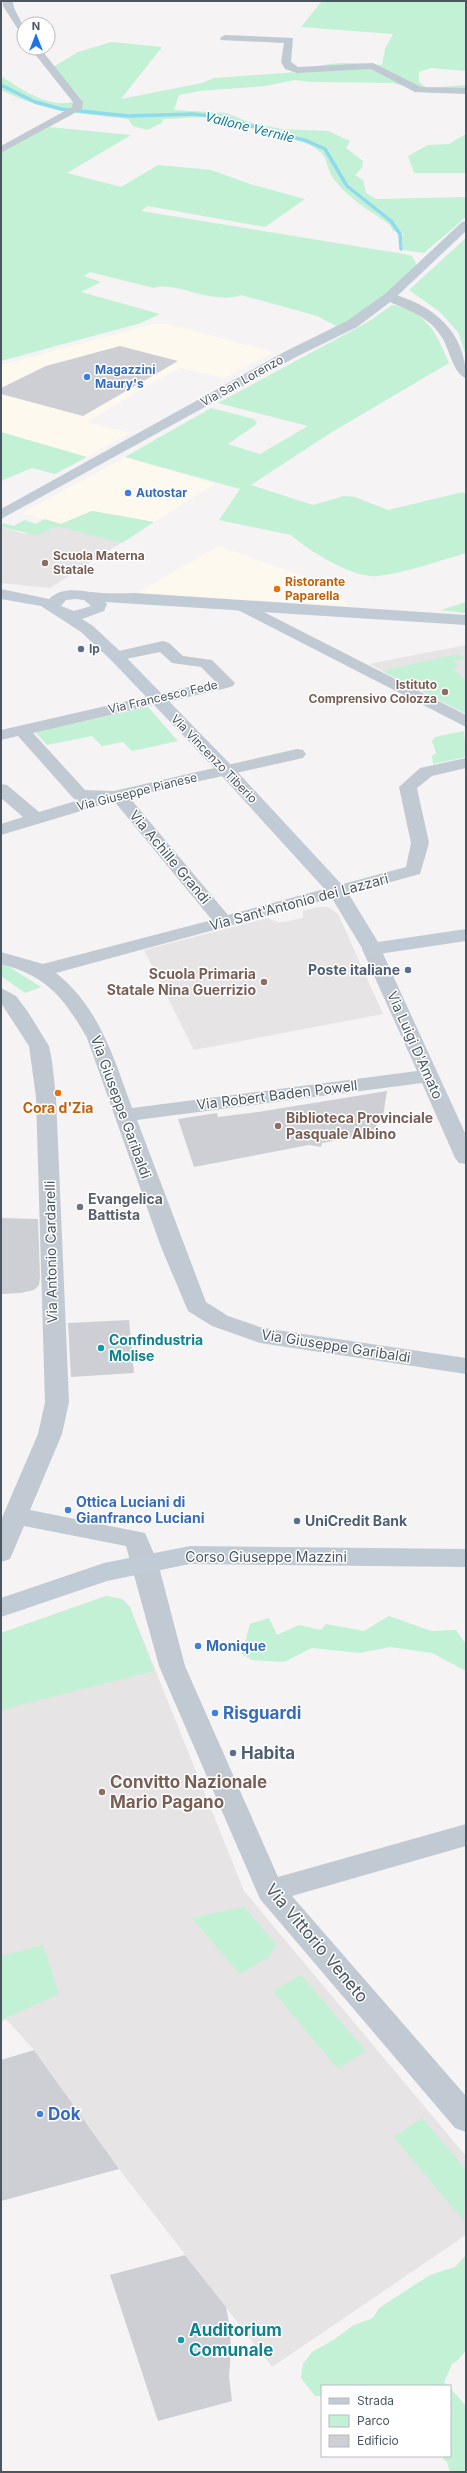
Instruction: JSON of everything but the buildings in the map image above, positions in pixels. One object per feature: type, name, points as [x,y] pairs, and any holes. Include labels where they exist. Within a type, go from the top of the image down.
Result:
[{"type":"street","points":[[8,1],[8,6],[16,19]]},
{"type":"street","points":[[225,38],[289,40],[286,62],[289,67],[297,70],[373,66],[419,90],[466,91]]},
{"type":"street","points":[[1,150],[72,112],[78,102],[41,56]]},
{"type":"street","name":"Via San Lorenzo","points":[[1,515],[284,358],[352,324],[389,296],[466,225]]},
{"type":"street","points":[[389,296],[432,316],[449,337],[466,374]]},
{"type":"street","points":[[1,590],[66,596],[94,606]]},
{"type":"street","name":"Via Vincenzo Tiberio","points":[[1,594],[57,610],[87,629],[116,656],[226,770],[338,892]]},
{"type":"street","points":[[66,596],[56,600],[57,610],[78,615],[94,606],[149,600],[466,620]]},
{"type":"street","points":[[87,629],[86,623],[94,606]]},
{"type":"street","points":[[242,606],[466,722]]},
{"type":"street","name":"Via Francesco Fede","points":[[1,735],[226,683],[206,663],[178,660],[163,646],[116,656]]},
{"type":"street","name":"Via Achille Grandi","points":[[22,731],[80,795],[119,796],[224,922]]},
{"type":"street","name":"Via Giuseppe Pianese","points":[[1,830],[36,818],[119,796],[297,754]]},
{"type":"street","name":"Via Sant'Antonio dei Lazzari","points":[[40,971],[338,892],[414,870],[420,843],[408,787],[426,772],[466,763]]},
{"type":"street","points":[[1,789],[36,818]]},
{"type":"street","name":"Via Luigi D'Amato","points":[[338,892],[372,949],[466,1158]]},
{"type":"street","points":[[372,949],[466,935]]},
{"type":"street","name":"Via Giuseppe Garibaldi","points":[[1,958],[40,971],[65,991],[83,1013],[97,1038],[196,1306],[220,1321],[260,1335],[466,1366]]},
{"type":"street","name":"Via Antonio Cardarelli","points":[[1,1553],[50,1434],[57,1402],[52,1310],[50,1183],[45,1090],[38,1046],[4,998]]},
{"type":"street","name":"Via Robert Baden Powell","points":[[125,1115],[429,1076]]},
{"type":"street","name":"Via Vittorio Veneto","points":[[15,1516],[136,1539],[145,1563],[172,1666],[270,1891],[466,2118]]},
{"type":"street","name":"Corso Giuseppe Mazzini","points":[[1,1608],[104,1572],[190,1555],[466,1558]]},
{"type":"street","points":[[270,1891],[466,1835]]},
{"type":"shaded area","points":[[153,324],[168,324],[274,352],[224,378],[180,368],[150,384],[88,422],[130,433],[87,457],[1,432],[1,365]]},
{"type":"shaded area","name":"Autostar","points":[[125,457],[215,484],[154,522],[92,511],[61,524],[22,513]]},
{"type":"shaded area","name":"Scuola Materna Statale","points":[[92,511],[154,522],[50,588],[1,583],[1,527],[25,534],[61,524]]},
{"type":"shaded area","points":[[219,546],[331,586],[348,606],[137,593]]},
{"type":"shaded area","name":"Istituto Comprensivo Colozza","points":[[466,645],[466,714],[369,664]]},
{"type":"shaded area","name":"Scuola Primaria Statale Nina Guerrizio","points":[[317,907],[328,907],[338,914],[383,1014],[194,1050],[144,950],[268,918],[279,923],[303,918],[303,911]]},
{"type":"shaded area","points":[[106,1596],[122,1599],[130,1607],[244,1891],[466,2156],[466,2235],[272,2367],[119,2169],[34,2050],[7,2020],[1,2021],[1,1633]]},
{"type":"green space","points":[[322,1],[466,1],[466,71],[431,68],[419,72],[419,82],[427,88],[466,85],[466,93],[429,93],[393,83],[313,82],[295,80],[265,86],[199,91],[179,95],[174,110],[227,113],[248,122],[282,129],[328,131],[350,141],[346,148],[363,161],[362,168],[355,175],[363,180],[366,193],[376,199],[466,197],[466,217],[424,253],[403,250],[402,235],[405,234],[393,231],[390,225],[362,206],[349,195],[332,176],[324,156],[314,147],[304,142],[219,119],[203,117],[163,119],[162,123],[147,130],[133,126],[128,119],[79,113],[47,107],[32,103],[1,90],[1,76],[17,87],[36,97],[56,103],[75,101],[83,105],[80,97],[53,67],[78,52],[111,42],[162,47],[121,99],[202,83],[214,78],[298,72],[308,68],[340,63],[382,65],[385,49],[393,34],[301,27]]},
{"type":"green space","points":[[49,127],[131,135],[67,173],[121,187],[158,165],[211,170],[253,185],[305,199],[265,227],[148,206],[141,211],[404,254],[412,256],[417,266],[385,297],[338,327],[317,316],[241,295],[230,298],[207,296],[173,287],[163,286],[154,288],[90,272],[84,276],[101,282],[81,292],[160,314],[141,323],[1,361],[1,153]]},
{"type":"green space","points":[[466,135],[466,173],[414,173],[408,156],[428,145],[449,144]]},
{"type":"green space","points":[[466,238],[466,356],[458,332],[440,312],[409,290]]},
{"type":"green space","points":[[392,305],[414,312],[429,325],[440,342],[449,363],[332,432],[251,485],[313,505],[344,496],[355,497],[388,510],[463,492],[466,494],[466,553],[411,570],[377,576],[368,576],[357,573],[319,555],[291,535],[219,520],[240,489],[125,457],[211,408],[254,419],[257,424],[228,444],[260,454],[308,426],[218,403],[368,322]]},
{"type":"green space","points":[[1,432],[87,457],[55,474],[32,468],[1,481]]},
{"type":"green space","points":[[92,511],[154,522],[122,543],[57,526],[36,535],[1,527],[3,523],[14,526],[24,520],[36,524],[45,519],[61,524]]},
{"type":"green space","points":[[466,602],[466,613],[441,610]]},
{"type":"green space","name":"Istituto Comprensivo Colozza","points":[[458,654],[465,659],[453,661],[459,667],[453,669],[466,681],[466,714],[382,671]]},
{"type":"green space","points":[[148,707],[178,741],[132,751],[123,742],[102,746],[92,736],[47,745],[35,732]]},
{"type":"green space","points":[[464,731],[466,757],[433,764],[432,756],[436,753],[432,741],[435,737]]},
{"type":"green space","points":[[1,964],[5,964],[41,987],[25,993],[1,976]]},
{"type":"green space","points":[[106,1596],[122,1599],[130,1607],[154,1671],[1,1710],[1,1633]]},
{"type":"green space","points":[[389,1616],[431,1631],[456,1630],[466,1644],[466,1671],[432,1653],[390,1647],[360,1653],[312,1648],[284,1662],[252,1660],[242,1654],[250,1624],[269,1618],[277,1635],[299,1625],[321,1630],[326,1624],[364,1631]]},
{"type":"green space","points":[[244,1907],[276,1944],[269,1957],[240,1974],[192,1918]]},
{"type":"green space","points":[[43,1945],[59,1994],[1,2020],[1,1956]]},
{"type":"green space","points":[[301,1975],[366,2051],[338,2069],[273,1991]]},
{"type":"green space","points":[[422,2118],[466,2170],[464,2221],[394,2137]]},
{"type":"green space","points":[[466,2255],[466,2350],[458,2360],[452,2364],[444,2382],[447,2385],[321,2385],[321,2396],[315,2396],[301,2378],[303,2364],[312,2352],[335,2339],[352,2326],[373,2318],[379,2308],[430,2275],[455,2267]]},
{"type":"green space","points":[[451,2389],[466,2406],[466,2472],[450,2472],[447,2462],[442,2457],[451,2457]]},
{"type":"waterway","name":"Vallone Vernile","points":[[1,85],[35,102],[61,109],[128,116],[193,114],[218,117],[307,141],[325,149],[347,186],[391,221],[400,234],[401,249]]},
{"type":"place","name":"Magazzini Maury's","points":[[87,377]]},
{"type":"place","name":"Autostar","points":[[128,493]]},
{"type":"place","name":"Scuola Materna Statale","points":[[45,563]]},
{"type":"place","name":"Ristorante Paparella","points":[[277,589]]},
{"type":"place","name":"Ip","points":[[81,649]]},
{"type":"place","name":"Istituto Comprensivo Colozza","points":[[445,692]]},
{"type":"place","name":"Poste italiane","points":[[408,970]]},
{"type":"place","name":"Scuola Primaria Statale Nina Guerrizio","points":[[264,982]]},
{"type":"place","name":"Cora d'Zia","points":[[58,1093]]},
{"type":"place","name":"Biblioteca Provinciale Pasquale Albino","points":[[278,1126]]},
{"type":"place","name":"Evangelica Battista","points":[[80,1207]]},
{"type":"place","name":"Confindustria Molise","points":[[101,1348]]},
{"type":"place","name":"Ottica Luciani di Gianfranco Luciani","points":[[68,1510]]},
{"type":"place","name":"UniCredit Bank","points":[[297,1521]]},
{"type":"place","name":"Monique","points":[[198,1646]]},
{"type":"place","name":"Risguardi","points":[[215,1713]]},
{"type":"place","name":"Habita","points":[[233,1753]]},
{"type":"place","name":"Convitto Nazionale Mario Pagano","points":[[102,1792]]},
{"type":"place","name":"Dok","points":[[40,2114]]},
{"type":"place","name":"Auditorium Comunale","points":[[181,2340]]}]
